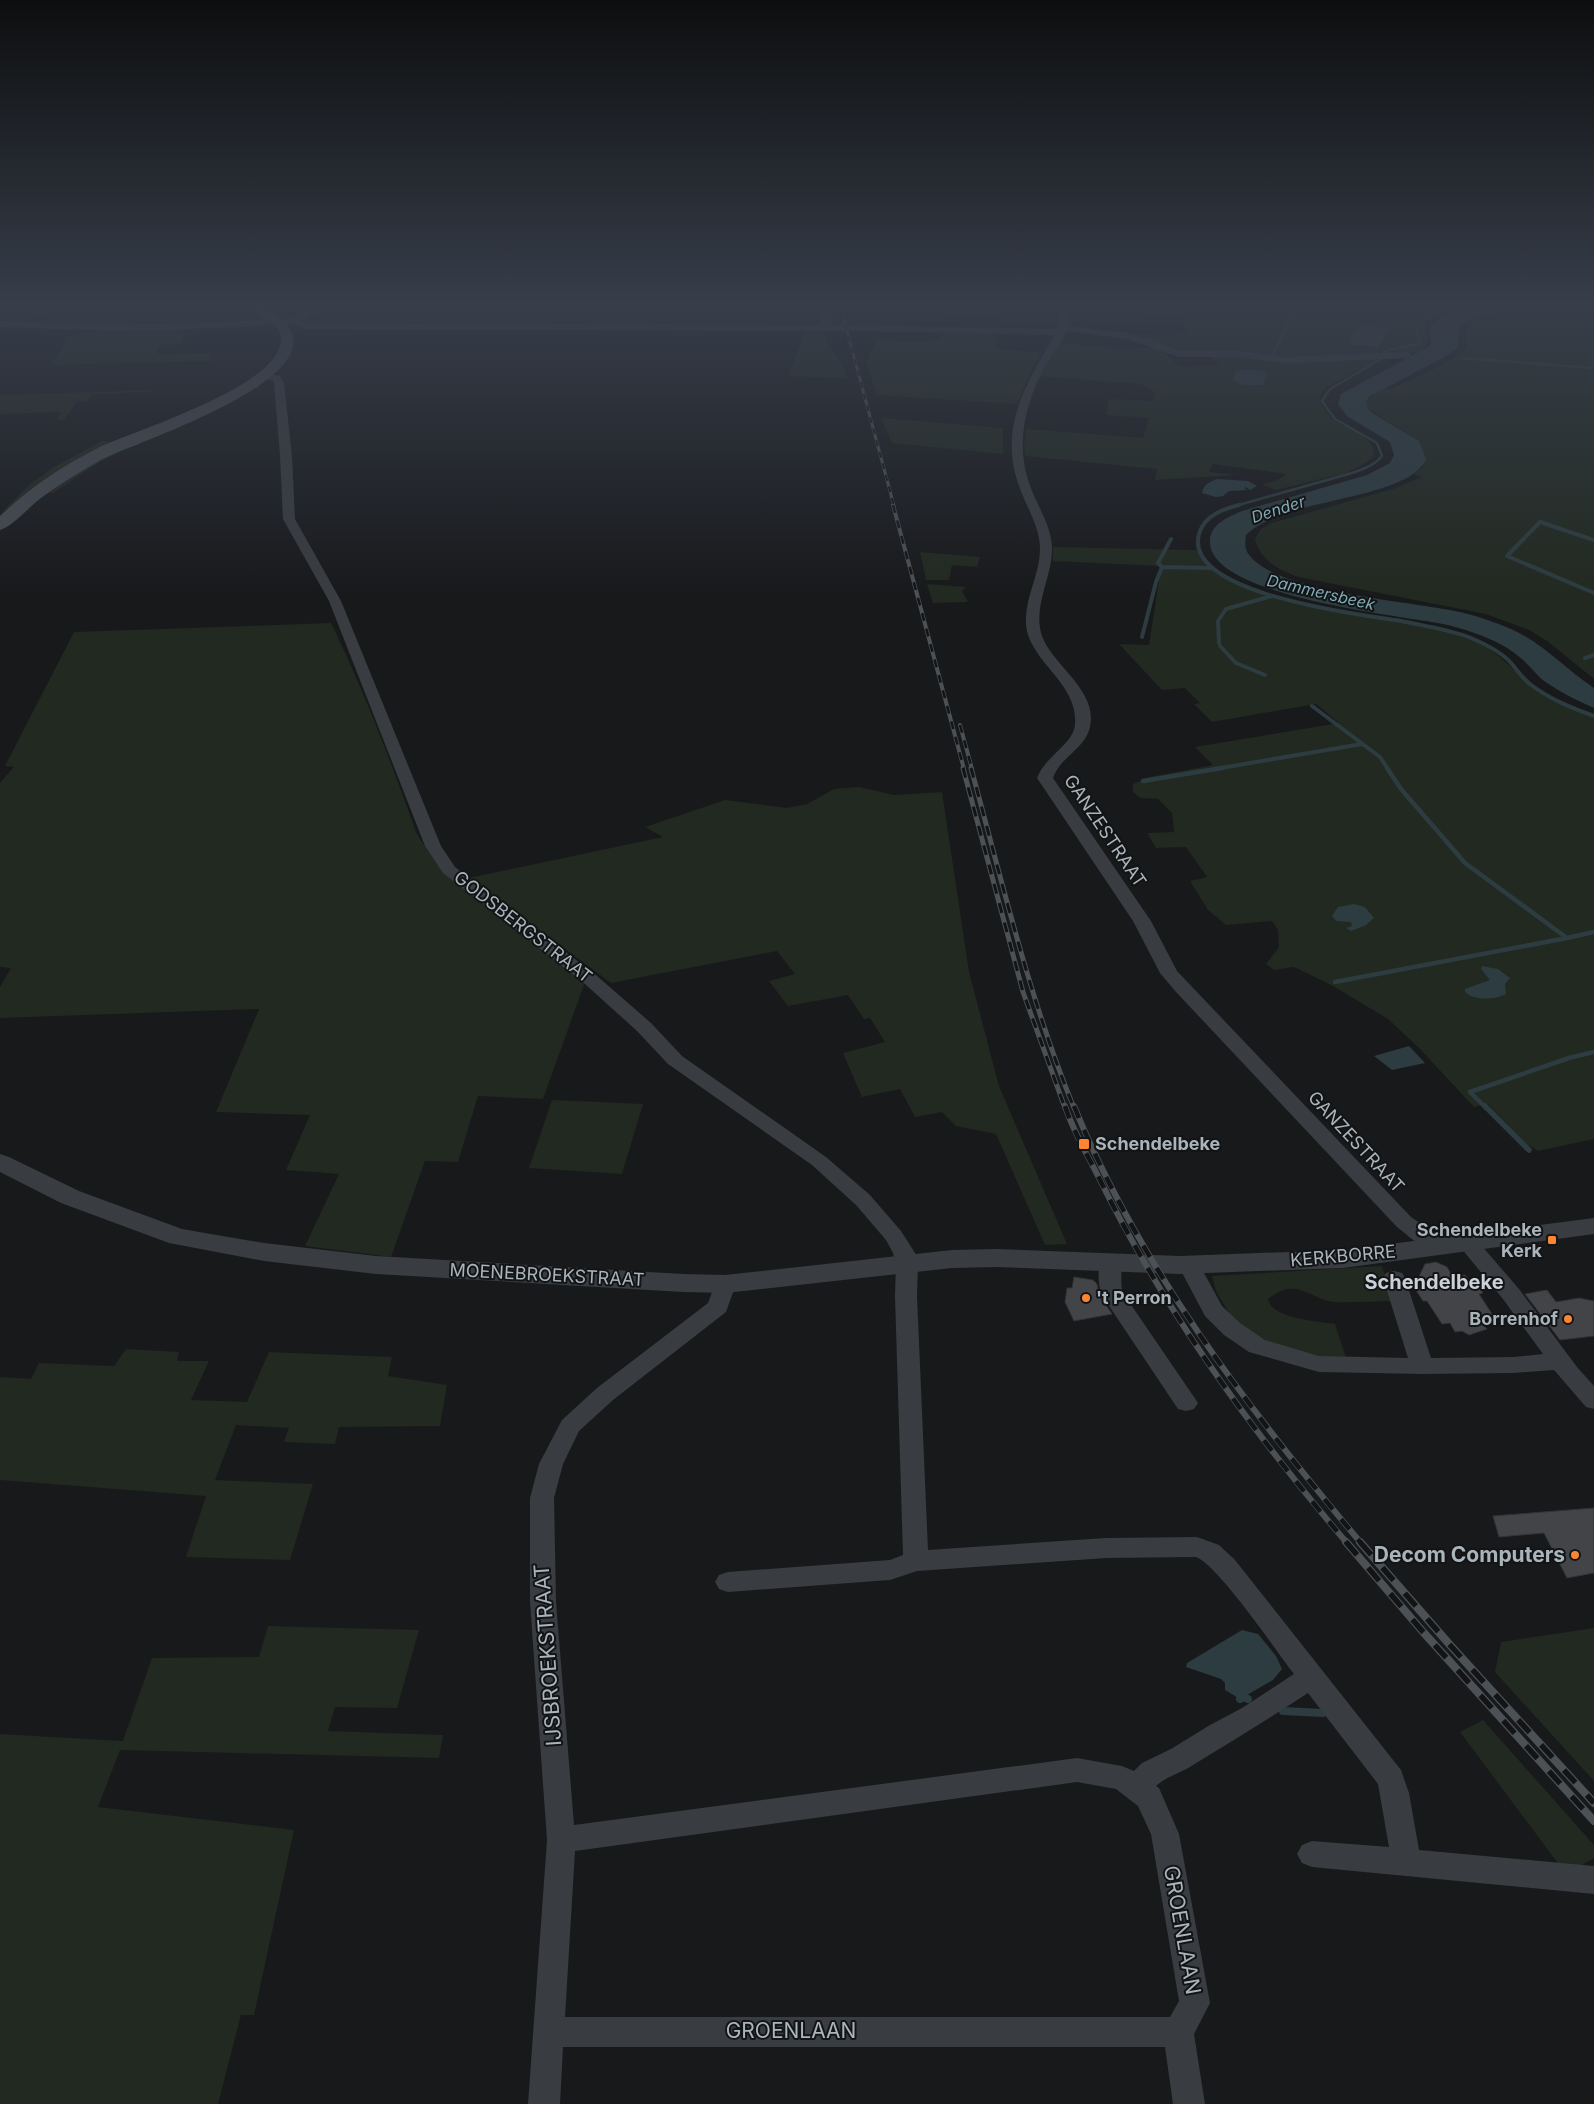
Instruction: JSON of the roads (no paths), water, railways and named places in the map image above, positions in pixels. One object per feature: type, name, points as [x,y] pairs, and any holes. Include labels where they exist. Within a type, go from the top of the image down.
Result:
[{"type":"main road","points":[[0,526],[32,498],[87,461],[121,443],[213,406],[225,399]]},
{"type":"street","name":"GODSBERGSTRAAT","points":[[281,399],[289,519],[335,600],[433,846],[449,870],[592,980],[644,1027],[675,1060],[819,1162],[863,1200],[894,1236],[904,1253],[907,1263]]},
{"type":"street","name":"GANZESTRAAT","points":[[1024,399],[1018,442],[1022,479],[1046,546],[1045,561],[1032,610],[1032,621],[1042,648],[1080,702],[1083,717],[1078,738],[1050,765],[1045,778],[1142,921],[1169,973],[1404,1222],[1438,1246]]},
{"type":"street","name":"MOENEBROEKSTRAAT","points":[[0,1162],[70,1197],[178,1237],[264,1252],[376,1265],[493,1273],[725,1284],[952,1259],[996,1258],[1150,1264]]},
{"type":"street","name":"KERKBORRE","points":[[1150,1264],[1189,1265],[1343,1259],[1594,1226]]},
{"type":"street","points":[[1468,1243],[1511,1294],[1569,1373],[1594,1401]]},
{"type":"street","points":[[907,1263],[906,1296],[916,1561]]},
{"type":"street","points":[[1111,1263],[1109,1283],[1112,1294],[1186,1403]]},
{"type":"street","points":[[1189,1265],[1213,1310],[1232,1329],[1258,1346],[1319,1364],[1514,1365],[1562,1361]]},
{"type":"street","points":[[1394,1278],[1422,1366]]},
{"type":"street","name":"IJSBROEKSTRAAT","points":[[544,2104],[561,1840],[543,1602],[542,1498],[551,1464],[570,1426],[605,1394],[718,1307],[725,1284]]},
{"type":"street","points":[[728,1582],[890,1570],[916,1561],[1106,1548],[1197,1547],[1210,1552],[1226,1568],[1391,1779],[1406,1862]]},
{"type":"street","points":[[1135,1788],[1152,1772],[1181,1758],[1220,1733],[1252,1716],[1310,1677]]},
{"type":"street","name":"GROENLAAN","points":[[548,2032],[1178,2032],[1195,2003],[1165,1834],[1149,1797],[1122,1778],[1077,1770],[561,1840]]},
{"type":"street","points":[[1312,1854],[1594,1880]]},
{"type":"street","points":[[1178,2032],[1189,2104]]},
{"type":"water","name":"Dender","points":[[1339,399],[1368,399],[1366,402],[1368,409],[1374,414],[1419,441],[1426,459],[1415,473],[1395,483],[1287,513],[1264,523],[1246,535],[1245,543],[1250,556],[1266,569],[1289,579],[1317,587],[1348,594],[1460,612],[1486,619],[1511,629],[1533,641],[1594,688],[1594,708],[1570,697],[1547,683],[1507,648],[1467,630],[1309,600],[1273,590],[1242,577],[1219,562],[1210,544],[1210,537],[1216,527],[1225,519],[1242,511],[1367,475],[1390,463],[1394,455],[1390,442],[1347,416],[1338,404]]},
{"type":"water","points":[[1218,479],[1248,481],[1257,486],[1250,490],[1246,487],[1244,488],[1247,490],[1229,491],[1223,496],[1216,497],[1202,493],[1207,484]]},
{"type":"water","points":[[1354,904],[1365,907],[1374,918],[1366,925],[1351,931],[1346,928],[1352,926],[1351,922],[1336,921],[1332,916],[1338,907]]},
{"type":"water","points":[[1482,966],[1498,969],[1510,978],[1505,984],[1506,994],[1485,999],[1474,997],[1465,992],[1465,989],[1490,980],[1481,969]]},
{"type":"water","points":[[1409,1046],[1425,1063],[1392,1070],[1374,1056]]},
{"type":"water","points":[[1242,1630],[1258,1634],[1276,1656],[1282,1669],[1273,1680],[1240,1699],[1225,1690],[1225,1683],[1221,1679],[1186,1667],[1187,1663]]},
{"type":"waterway","name":"Dammersbeek","points":[[1235,506],[1352,473],[1368,467],[1382,456],[1377,443],[1335,419],[1322,401],[1323,399]]},
{"type":"waterway","name":"Dammersbeek","points":[[1239,505],[1211,517],[1200,531],[1200,553],[1216,571],[1243,586],[1278,597],[1315,606],[1436,628],[1471,638],[1498,652],[1512,664],[1527,682],[1537,689],[1553,699],[1594,716]]},
{"type":"waterway","points":[[1594,540],[1540,522],[1507,556],[1594,593]]},
{"type":"waterway","points":[[1162,567],[1158,563],[1171,539]]},
{"type":"waterway","points":[[1142,637],[1156,582],[1162,567]]},
{"type":"waterway","points":[[1162,567],[1213,568]]},
{"type":"waterway","points":[[1219,643],[1218,621],[1226,609],[1272,596]]},
{"type":"waterway","points":[[1220,646],[1236,663],[1265,675]]},
{"type":"waterway","points":[[1585,658],[1594,655]]},
{"type":"waterway","points":[[1312,706],[1380,757],[1388,769]]},
{"type":"waterway","points":[[1215,769],[1362,744]]},
{"type":"waterway","points":[[1143,781],[1222,768]]},
{"type":"waterway","points":[[1387,768],[1401,789],[1465,863],[1567,938]]},
{"type":"waterway","points":[[1567,938],[1594,932]]},
{"type":"waterway","points":[[1335,982],[1567,938]]},
{"type":"waterway","points":[[1486,1108],[1470,1092],[1569,1058],[1594,1052]]},
{"type":"waterway","points":[[1485,1106],[1529,1150]]},
{"type":"waterway","points":[[1240,1699],[1245,1697],[1248,1699]]},
{"type":"waterway","points":[[1283,1711],[1323,1713]]},
{"type":"railway","points":[[865,399],[894,506]]},
{"type":"railway","points":[[893,505],[964,769]]},
{"type":"railway","points":[[960,725],[972,769]]},
{"type":"railway","points":[[963,768],[1023,992],[1065,1108]]},
{"type":"railway","points":[[971,768],[1030,982],[1043,1024],[1074,1108]]},
{"type":"railway","points":[[1065,1106],[1076,1133],[1124,1227],[1181,1322],[1244,1414],[1277,1458],[1347,1543]]},
{"type":"railway","points":[[1074,1106],[1101,1166],[1131,1224],[1164,1280],[1200,1335],[1278,1441],[1361,1543]]},
{"type":"railway","points":[[1346,1542],[1424,1633],[1594,1821]]},
{"type":"railway","points":[[1360,1542],[1450,1645],[1594,1803]]},
{"type":"place","name":"Schendelbeke","points":[[1084,1144]]},
{"type":"place","name":"Schendelbeke Kerk","points":[[1552,1240]]},
{"type":"place","name":"'t Perron","points":[[1086,1298]]},
{"type":"place","name":"Borrenhof","points":[[1568,1319]]},
{"type":"place","name":"Decom Computers","points":[[1575,1555]]},
{"type":"district","name":"Schendelbeke","points":[[1434,1282]]}]
